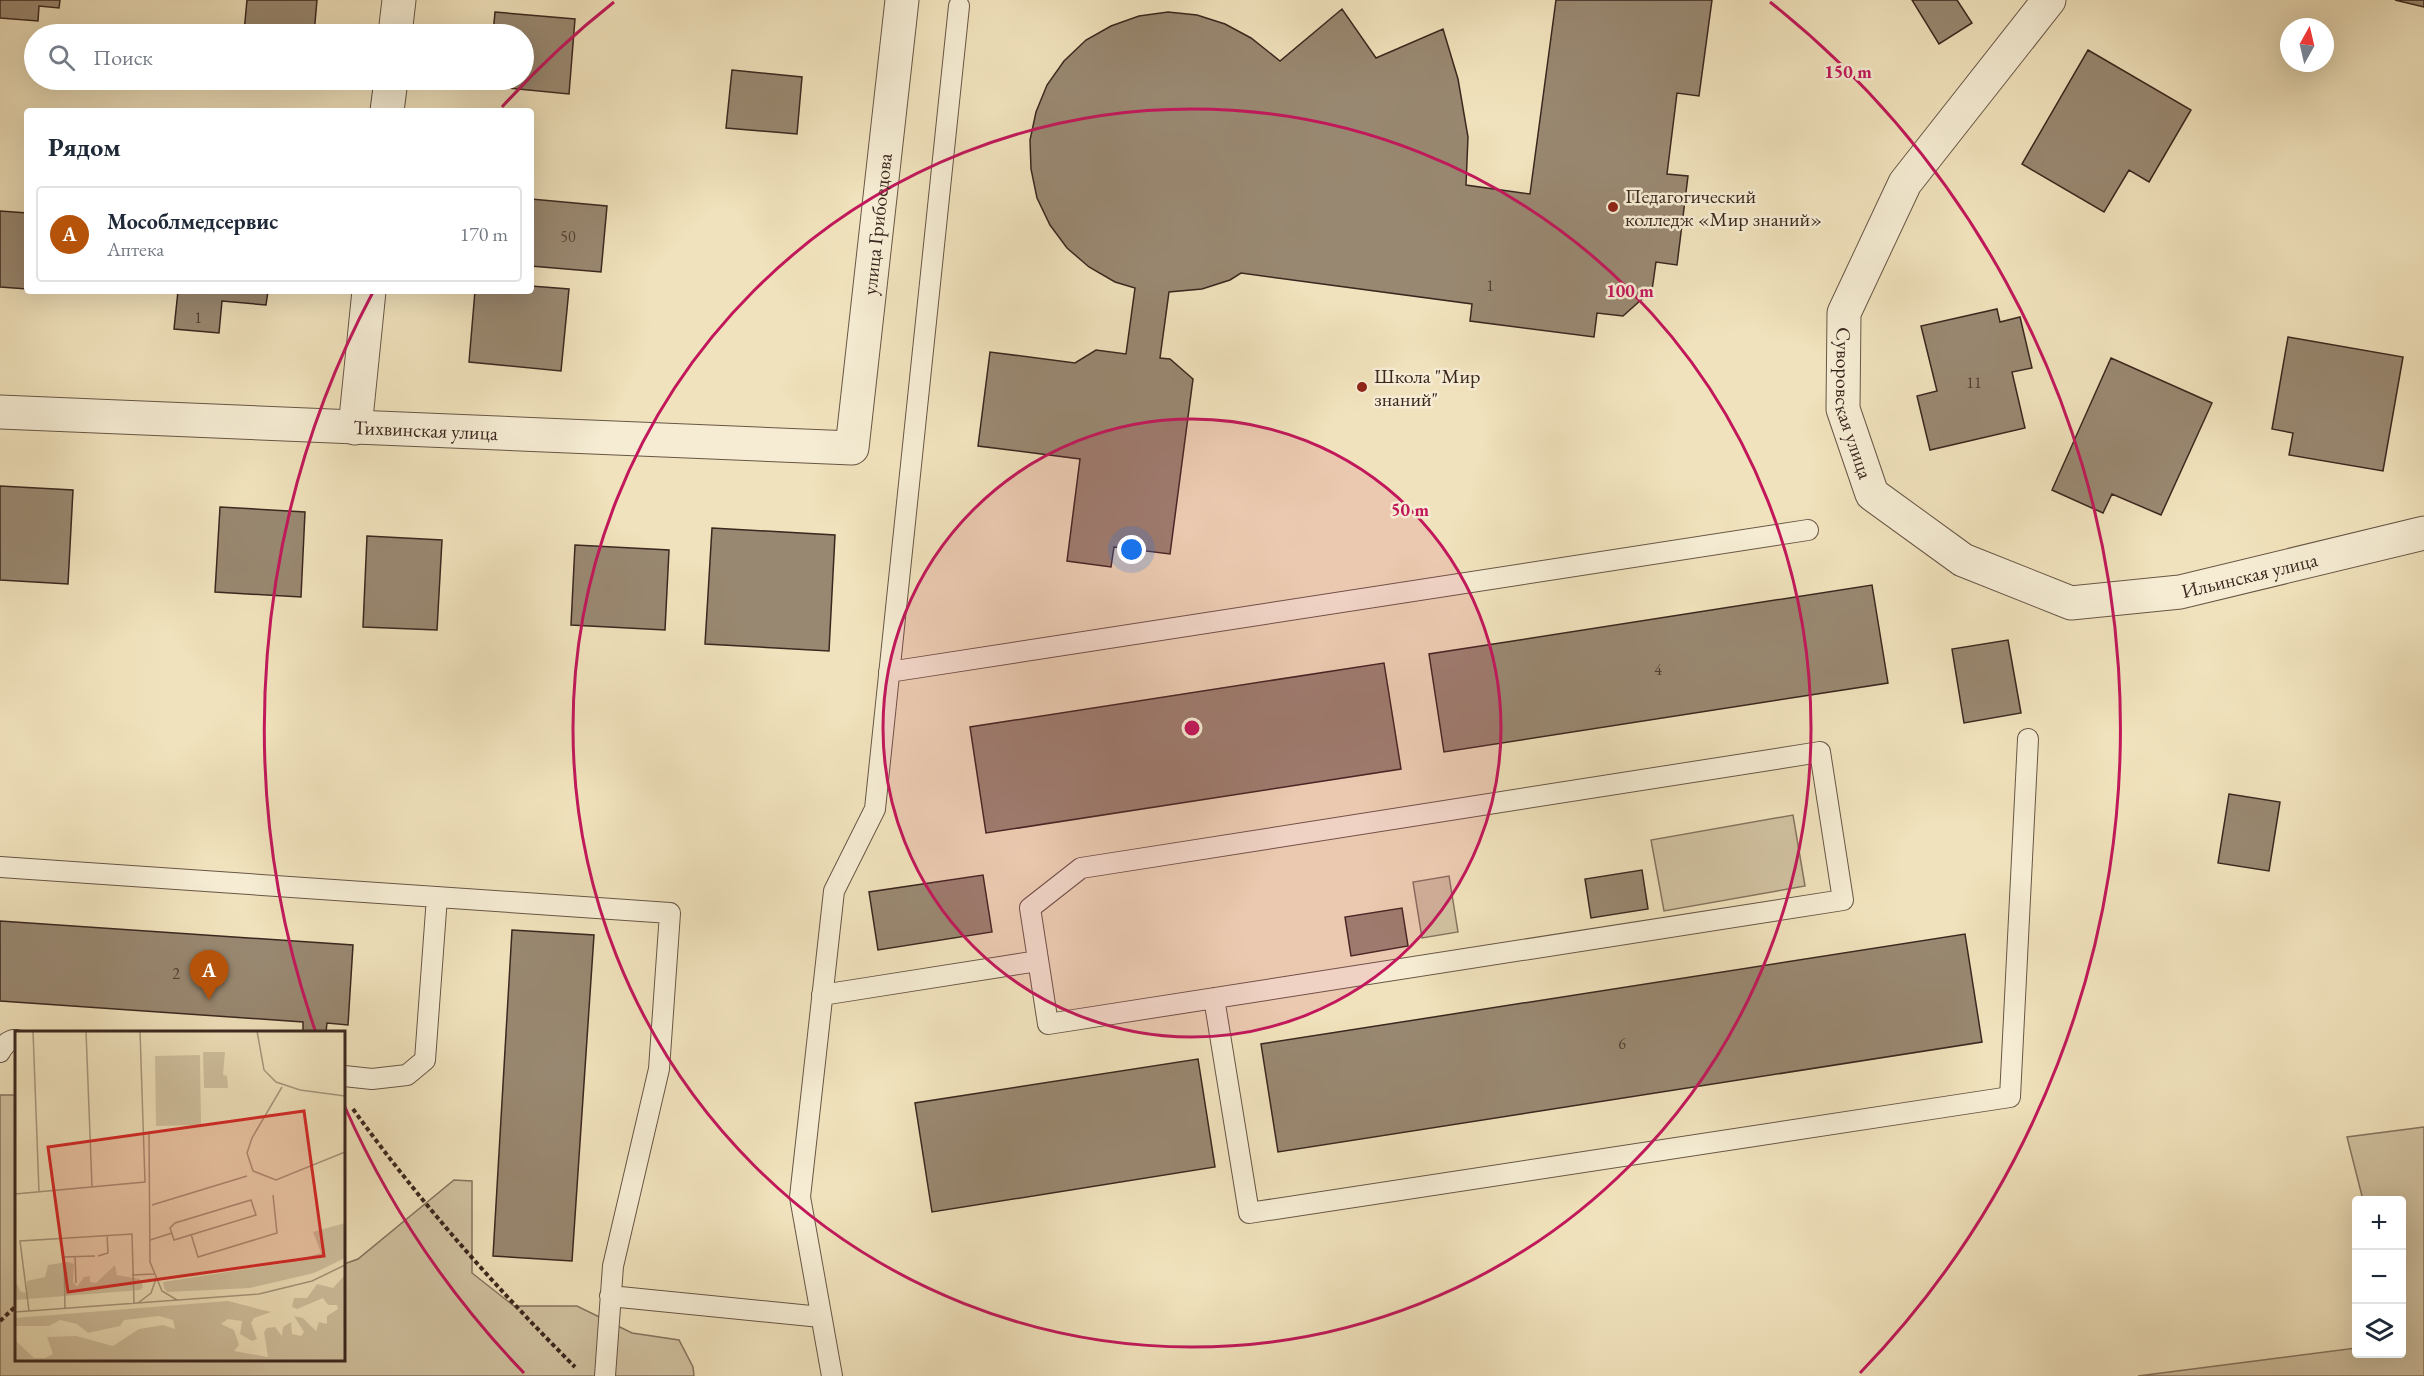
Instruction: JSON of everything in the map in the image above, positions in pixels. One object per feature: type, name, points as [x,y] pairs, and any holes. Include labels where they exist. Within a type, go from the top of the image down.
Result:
[{"type":"street","points":[[396,24],[399,0]]},
{"type":"street","name":"улица Грибоедова","points":[[852,448],[902,0]]},
{"type":"street","name":"Суворовская улица","points":[[2049,0],[1905,183],[1844,313],[1843,409],[1872,494],[1963,560],[2071,603]]},
{"type":"street","points":[[387,108],[390,90]]},
{"type":"street","points":[[355,428],[369,294]]},
{"type":"street","name":"Тихвинская улица","points":[[0,412],[852,448]]},
{"type":"street","name":"Ильинская улица","points":[[2071,603],[2181,592],[2424,533]]},
{"type":"lane","points":[[828,1372],[800,1197],[834,891],[875,810],[959,6]]},
{"type":"lane","points":[[889,672],[1808,530]]},
{"type":"lane","points":[[1214,998],[1249,1213],[2010,1097],[2028,739]]},
{"type":"lane","points":[[1820,752],[1843,900],[1048,1024],[1038,961],[1030,908],[1081,868],[1820,752]]},
{"type":"lane","points":[[0,867],[670,913],[659,1069],[613,1266],[605,1376]]},
{"type":"lane","points":[[345,1076],[372,1079],[407,1075],[425,1060],[437,897]]},
{"type":"lane","points":[[822,995],[1038,961]]},
{"type":"lane","points":[[0,1052],[3,1046],[15,1040]]},
{"type":"lane","points":[[610,1296],[821,1317]]},
{"type":"path","points":[[349,1103],[392,1161],[514,1306],[576,1368]]},
{"type":"path","points":[[0,1321],[15,1307]]},
{"type":"shaded area","points":[[1793,815],[1805,886],[1664,911],[1651,840]]},
{"type":"shaded area","points":[[1449,876],[1458,932],[1422,938],[1413,882]]},
{"type":"shaded area","points":[[0,1095],[15,1095],[15,1361],[345,1361],[345,1264],[358,1259],[454,1180],[472,1181],[472,1273],[514,1306],[577,1306],[632,1333],[679,1340],[693,1367],[694,1376],[0,1376]]},
{"type":"shaded area","points":[[2424,1127],[2424,1376],[2138,1376],[2352,1349],[2352,1358],[2406,1358],[2406,1196],[2362,1196],[2347,1137]]},
{"type":"building","points":[[0,0],[60,0],[59,8],[39,6],[38,21],[0,18]]},
{"type":"building","points":[[247,0],[317,0],[315,24],[245,24]]},
{"type":"building","points":[[1556,0],[1712,0],[1699,96],[1677,93],[1667,174],[1688,176],[1677,265],[1656,262],[1652,290],[1623,316],[1597,313],[1594,337],[1470,321],[1472,304],[1241,273],[1230,280],[1202,289],[1169,292],[1160,358],[1170,359],[1193,379],[1170,554],[1114,547],[1111,567],[1067,561],[1080,459],[978,446],[990,352],[1075,363],[1096,350],[1126,354],[1135,288],[1115,282],[1089,267],[1067,248],[1050,225],[1037,198],[1031,169],[1030,140],[1036,112],[1047,85],[1064,61],[1086,40],[1111,26],[1139,16],[1168,12],[1197,15],[1225,24],[1251,38],[1280,61],[1342,9],[1376,58],[1443,29],[1458,79],[1468,137],[1466,185],[1530,194]]},
{"type":"building","points":[[1912,0],[1957,0],[1972,23],[1939,44]]},
{"type":"building","points":[[2395,0],[2424,0],[2424,7]]},
{"type":"building","points":[[495,12],[575,19],[569,94],[528,90],[534,90],[534,24],[494,24]]},
{"type":"building","points":[[2088,50],[2191,110],[2149,182],[2129,170],[2104,212],[2022,164]]},
{"type":"building","points":[[732,70],[802,77],[797,134],[726,128]]},
{"type":"building","points":[[534,199],[607,206],[601,272],[534,266]]},
{"type":"building","points":[[0,211],[24,213],[24,289],[0,287]]},
{"type":"building","points":[[534,286],[569,289],[561,371],[469,362],[475,294],[534,294]]},
{"type":"building","points":[[178,294],[268,294],[266,305],[222,301],[219,333],[174,329]]},
{"type":"building","points":[[1997,309],[2000,322],[2020,317],[2032,368],[2012,372],[2025,428],[1930,450],[1917,396],[1937,391],[1921,326]]},
{"type":"building","points":[[2288,337],[2403,357],[2383,471],[2289,455],[2293,433],[2272,429]]},
{"type":"building","points":[[2111,358],[2212,403],[2161,515],[2112,494],[2103,513],[2052,490]]},
{"type":"building","points":[[0,486],[73,490],[68,584],[0,580]]},
{"type":"building","points":[[220,507],[305,512],[301,597],[215,592]]},
{"type":"building","points":[[712,528],[835,535],[829,651],[705,644]]},
{"type":"building","points":[[367,536],[442,540],[437,630],[363,627]]},
{"type":"building","points":[[575,545],[669,550],[665,630],[571,625]]},
{"type":"building","points":[[1872,585],[1888,683],[1444,752],[1429,654]]},
{"type":"building","points":[[2008,640],[2021,713],[1964,723],[1952,649]]},
{"type":"building","points":[[1384,663],[1401,769],[986,833],[970,727]]},
{"type":"building","points":[[2229,794],[2280,802],[2269,871],[2218,863]]},
{"type":"building","points":[[1642,870],[1648,909],[1591,918],[1585,879]]},
{"type":"building","points":[[983,875],[992,932],[878,950],[869,892]]},
{"type":"building","points":[[1402,908],[1408,946],[1351,956],[1345,917]]},
{"type":"building","points":[[0,921],[353,945],[348,1025],[327,1023],[326,1031],[303,1031],[303,1022],[0,1001]]},
{"type":"building","points":[[512,930],[594,935],[572,1261],[493,1256]]},
{"type":"building","points":[[1965,934],[1982,1042],[1278,1152],[1261,1044]]},
{"type":"building","points":[[1198,1059],[1215,1167],[932,1212],[915,1103]]},
{"type":"place","name":"Педагогический колледж «Мир знаний»","points":[[1613,207]]},
{"type":"place","name":"Школа \"Мир знаний\"","points":[[1362,387]]},
{"type":"place","name":"Мособлмедсервис","points":[[209,1000]]}]
